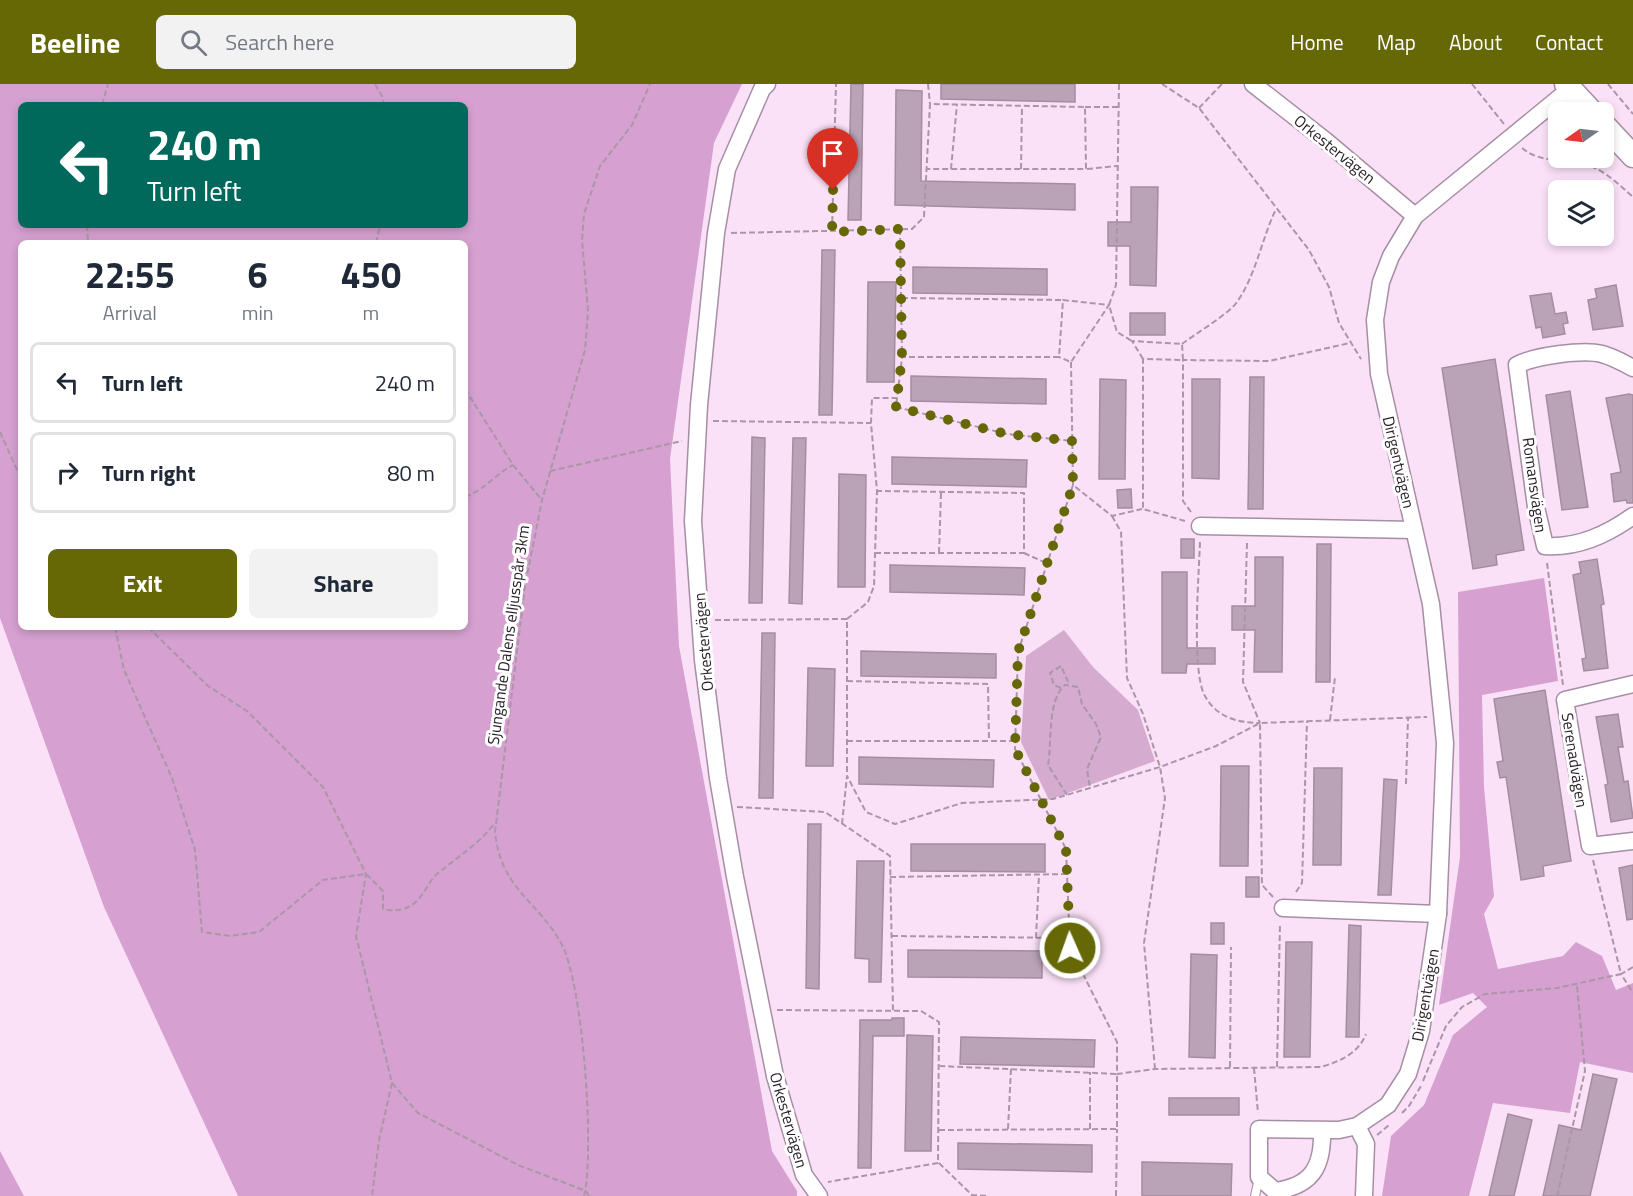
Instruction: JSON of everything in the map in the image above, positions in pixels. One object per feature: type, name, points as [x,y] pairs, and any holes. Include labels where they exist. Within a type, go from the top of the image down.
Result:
[{"type":"main road","points":[[1568,86],[1583,102]]},
{"type":"main road","points":[[1614,136],[1633,156]]},
{"type":"street","name":"Orkestervägen","points":[[767,84],[762,89],[728,169],[716,233],[698,429],[693,521],[700,620],[723,806],[762,1010],[792,1137],[804,1175],[815,1190]]},
{"type":"street","name":"Orkestervägen","points":[[1253,84],[1326,141],[1415,216]]},
{"type":"street","name":"Dirigentvägen","points":[[1259,1129],[1322,1131],[1356,1126],[1388,1105],[1408,1074],[1421,1031],[1438,914],[1445,743],[1431,603],[1380,374],[1375,320],[1382,282],[1391,256],[1415,216],[1513,136],[1568,86]]},
{"type":"street","name":"Romansvägen","points":[[1633,368],[1601,354],[1581,352],[1526,360],[1517,365],[1536,507],[1545,546],[1556,547],[1598,538],[1633,516]]},
{"type":"street","points":[[1200,526],[1414,530]]},
{"type":"street","name":"Serenadvägen","points":[[1590,846],[1565,700],[1633,684]]},
{"type":"street","points":[[1590,846],[1633,841]]},
{"type":"street","points":[[1283,908],[1438,914]]},
{"type":"street","points":[[1356,1126],[1366,1144],[1364,1196]]},
{"type":"street","points":[[1259,1129],[1259,1177],[1275,1191],[1296,1188],[1313,1172],[1322,1148],[1322,1131]]},
{"type":"lane","points":[[1255,1196],[1259,1177]]},
{"type":"path","points":[[103,102],[108,84]]},
{"type":"path","points":[[375,84],[383,102]]},
{"type":"path","name":"Sjungande Dalens elljusspår 3km","points":[[584,1196],[586,1191],[587,1102],[575,983],[563,945],[506,874],[497,854],[496,822],[525,586],[542,500],[585,350],[588,311],[582,240],[589,194],[600,166],[640,111],[650,84]]},
{"type":"path","points":[[832,232],[836,84]]},
{"type":"path","points":[[716,233],[912,229],[924,217],[930,104],[928,84]]},
{"type":"path","points":[[1116,1196],[1117,1042],[1070,948],[1066,849],[1015,749],[1018,652],[1073,485],[1071,362],[1109,305],[1116,285],[1119,84]]},
{"type":"path","points":[[1162,84],[1199,108],[1309,250],[1329,287],[1339,323],[1350,343],[1359,357],[1380,374]]},
{"type":"path","points":[[1199,108],[1222,84]]},
{"type":"path","points":[[1472,84],[1523,149],[1537,158],[1576,163],[1603,172],[1633,197]]},
{"type":"path","points":[[1608,84],[1633,114]]},
{"type":"path","points":[[930,104],[1119,107]]},
{"type":"path","points":[[951,169],[957,104]]},
{"type":"path","points":[[1021,169],[1022,106]]},
{"type":"path","points":[[1085,107],[1086,170]]},
{"type":"path","points":[[927,169],[1086,170],[1117,166]]},
{"type":"path","points":[[1132,341],[1182,344],[1236,304],[1248,282],[1263,235],[1276,208]]},
{"type":"path","points":[[900,229],[902,357],[896,407],[1007,434],[1072,441]]},
{"type":"path","points":[[902,298],[1062,300],[1109,305]]},
{"type":"path","points":[[1059,357],[1062,300]]},
{"type":"path","points":[[1109,305],[1117,332],[1132,341],[1143,358],[1143,509]]},
{"type":"path","points":[[1143,358],[1269,361],[1350,343]]},
{"type":"path","points":[[1182,344],[1184,360],[1183,501],[1200,526],[1198,675],[1205,696],[1220,713],[1241,723],[1442,716]]},
{"type":"path","points":[[902,357],[1059,357],[1071,362]]},
{"type":"path","points":[[468,393],[513,465],[542,500]]},
{"type":"path","points":[[700,620],[847,619],[868,602],[874,586],[877,491],[871,423],[872,398],[897,398]]},
{"type":"path","points":[[550,471],[698,429],[871,423]]},
{"type":"path","points":[[0,432],[18,472]]},
{"type":"path","points":[[468,496],[489,486],[500,472],[513,465]]},
{"type":"path","points":[[1073,485],[1113,516],[1121,532],[1127,678],[1143,714],[1160,767],[1165,798],[1144,943],[1155,1069]]},
{"type":"path","points":[[877,491],[1024,493],[1024,553]]},
{"type":"path","points":[[939,553],[941,492]]},
{"type":"path","points":[[1113,516],[1143,509],[1200,526]]},
{"type":"path","points":[[1248,527],[1243,682],[1260,723],[1262,885],[1283,908]]},
{"type":"path","points":[[1545,546],[1565,700]]},
{"type":"path","points":[[875,554],[1024,553],[1047,564]]},
{"type":"path","points":[[842,824],[847,776],[847,619]]},
{"type":"path","points":[[116,630],[124,670],[172,778],[195,850],[202,932],[230,936],[259,932],[323,880],[366,874]]},
{"type":"path","points":[[151,630],[207,686],[247,711],[323,787],[366,874],[383,891],[382,909],[393,911],[410,906],[425,892],[435,875],[484,837],[496,822]]},
{"type":"path","points":[[1070,685],[1061,666],[1050,673],[1054,685],[1061,688],[1070,685],[1078,687],[1082,704],[1101,737],[1087,769],[1090,788]]},
{"type":"path","points":[[1330,720],[1335,677]]},
{"type":"path","points":[[847,681],[988,684],[989,741]]},
{"type":"path","points":[[1061,688],[1050,722],[1051,748],[1048,765],[1067,795]]},
{"type":"path","points":[[1406,784],[1408,718]]},
{"type":"path","points":[[1277,1067],[1278,936],[1283,908],[1302,883],[1306,721]]},
{"type":"path","points":[[847,776],[867,812],[895,824],[962,803],[1040,799],[1067,795],[1160,767],[1216,746],[1260,723]]},
{"type":"path","points":[[847,741],[1016,741]]},
{"type":"path","points":[[723,806],[825,812],[890,856],[893,1011]]},
{"type":"path","points":[[1590,846],[1621,974],[1633,993]]},
{"type":"path","points":[[366,874],[356,936],[392,1083],[379,1140],[372,1196]]},
{"type":"path","points":[[1036,938],[1039,874]]},
{"type":"path","points":[[890,877],[1067,874]]},
{"type":"path","points":[[892,936],[1070,938]]},
{"type":"path","points":[[1230,1068],[1231,947]]},
{"type":"path","points":[[1401,1114],[1409,1106],[1429,1070],[1446,1026],[1462,1007],[1485,994],[1576,985],[1621,974],[1633,968]]},
{"type":"path","points":[[1557,1196],[1585,1071],[1576,985]]},
{"type":"path","points":[[762,1010],[921,1011],[939,1022],[938,1163],[972,1196],[989,1196]]},
{"type":"path","points":[[940,1066],[1117,1074],[1155,1069],[1321,1067],[1343,1060],[1362,1044],[1366,1034]]},
{"type":"path","points":[[1254,1068],[1259,1129]]},
{"type":"path","points":[[1008,1130],[1011,1069]]},
{"type":"path","points":[[1090,1072],[1090,1129]]},
{"type":"path","points":[[392,1083],[418,1113],[518,1165],[586,1191],[589,1196]]},
{"type":"path","points":[[1366,1144],[1393,1121]]},
{"type":"path","points":[[939,1130],[1117,1129]]},
{"type":"path","points":[[815,1190],[938,1163]]},
{"type":"shaded area","points":[[0,84],[742,84],[714,143],[670,459],[679,646],[772,1151],[797,1191],[797,1196],[238,1196],[104,907],[0,618]]},
{"type":"shaded area","points":[[1544,578],[1558,681],[1482,695],[1484,787],[1494,896],[1484,914],[1498,969],[1563,956],[1576,942],[1602,956],[1616,990],[1633,983],[1633,1073],[1580,1062],[1570,1113],[1493,1103],[1469,1196],[1382,1196],[1391,1136],[1424,1105],[1453,1035],[1487,1007],[1473,993],[1439,1005],[1460,857],[1458,592]]},
{"type":"shaded area","points":[[1064,630],[1093,667],[1138,710],[1155,761],[1049,800],[1021,742],[1026,656]]},
{"type":"shaded area","points":[[0,1151],[24,1196],[0,1196]]},
{"type":"building","points":[[851,84],[863,84],[861,220],[848,220]]},
{"type":"building","points":[[941,84],[1075,84],[1075,102],[941,99]]},
{"type":"building","points":[[896,90],[922,91],[921,181],[1075,184],[1075,210],[895,205]]},
{"type":"building","points":[[1131,187],[1158,187],[1156,286],[1130,285],[1130,246],[1108,246],[1108,222],[1131,222]]},
{"type":"building","points":[[822,250],[835,250],[832,415],[819,415]]},
{"type":"building","points":[[913,267],[1047,269],[1047,295],[913,293]]},
{"type":"building","points":[[868,282],[896,282],[894,382],[867,382]]},
{"type":"building","points":[[1616,285],[1623,326],[1593,330],[1588,300],[1597,298],[1595,289]]},
{"type":"building","points":[[1551,293],[1555,314],[1566,312],[1568,323],[1563,324],[1565,334],[1543,338],[1541,327],[1536,328],[1530,296]]},
{"type":"building","points":[[1130,313],[1165,313],[1165,335],[1130,335]]},
{"type":"building","points":[[1495,359],[1524,550],[1496,555],[1497,565],[1473,569],[1442,368]]},
{"type":"building","points":[[911,376],[1046,379],[1046,404],[911,401]]},
{"type":"building","points":[[1250,377],[1264,377],[1263,509],[1248,509]]},
{"type":"building","points":[[1100,379],[1126,380],[1125,479],[1099,479]]},
{"type":"building","points":[[1192,379],[1220,379],[1219,479],[1192,478]]},
{"type":"building","points":[[1570,391],[1588,507],[1562,510],[1546,395]]},
{"type":"building","points":[[1633,395],[1633,503],[1627,503],[1626,500],[1614,502],[1611,474],[1621,472],[1606,398]]},
{"type":"building","points":[[752,437],[765,438],[762,603],[749,603]]},
{"type":"building","points":[[793,438],[806,438],[802,604],[789,603]]},
{"type":"building","points":[[892,457],[1027,460],[1026,487],[892,484]]},
{"type":"building","points":[[839,474],[866,475],[865,587],[838,587]]},
{"type":"building","points":[[1131,489],[1132,508],[1118,508],[1117,490]]},
{"type":"building","points":[[1181,539],[1194,539],[1194,558],[1181,558]]},
{"type":"building","points":[[1317,544],[1331,544],[1330,682],[1316,682]]},
{"type":"building","points":[[1255,557],[1283,557],[1282,672],[1254,672],[1255,630],[1232,630],[1232,606],[1255,606]]},
{"type":"building","points":[[1597,559],[1604,604],[1601,605],[1608,668],[1584,671],[1582,659],[1586,658],[1573,575],[1581,573],[1579,562]]},
{"type":"building","points":[[890,565],[1025,568],[1024,595],[890,592]]},
{"type":"building","points":[[1162,572],[1187,572],[1187,648],[1215,648],[1215,664],[1187,664],[1186,673],[1162,673]]},
{"type":"building","points":[[762,633],[775,633],[773,798],[759,798]]},
{"type":"building","points":[[861,651],[996,654],[996,678],[861,676]]},
{"type":"building","points":[[808,668],[835,669],[833,766],[806,766]]},
{"type":"building","points":[[1545,690],[1571,861],[1543,866],[1544,876],[1521,880],[1506,777],[1500,778],[1497,762],[1503,761],[1494,699]]},
{"type":"building","points":[[1618,714],[1623,747],[1618,747],[1624,782],[1628,781],[1633,818],[1611,822],[1605,785],[1608,784],[1596,717]]},
{"type":"building","points":[[859,757],[994,760],[993,787],[859,784]]},
{"type":"building","points":[[1221,766],[1249,766],[1248,866],[1220,866]]},
{"type":"building","points":[[1314,768],[1342,768],[1341,865],[1313,865]]},
{"type":"building","points":[[1384,779],[1397,780],[1391,895],[1378,895]]},
{"type":"building","points":[[808,824],[821,824],[819,989],[806,988]]},
{"type":"building","points":[[911,844],[1045,844],[1045,872],[911,871]]},
{"type":"building","points":[[857,861],[884,861],[881,982],[869,982],[869,959],[855,958]]},
{"type":"building","points":[[1633,865],[1633,919],[1627,920],[1619,868]]},
{"type":"building","points":[[1246,877],[1259,877],[1259,897],[1246,897]]},
{"type":"building","points":[[1211,923],[1224,923],[1224,944],[1211,944]]},
{"type":"building","points":[[1349,925],[1361,926],[1359,1037],[1346,1037]]},
{"type":"building","points":[[1286,942],[1312,942],[1310,1057],[1284,1057]]},
{"type":"building","points":[[908,950],[1042,951],[1042,978],[908,977]]},
{"type":"building","points":[[1191,954],[1217,955],[1215,1058],[1189,1057]]},
{"type":"building","points":[[892,1018],[904,1018],[904,1036],[873,1036],[871,1168],[858,1168],[860,1020],[892,1020]]},
{"type":"building","points":[[907,1035],[933,1036],[931,1151],[905,1151]]},
{"type":"building","points":[[961,1037],[1095,1040],[1094,1067],[960,1064]]},
{"type":"building","points":[[1593,1074],[1617,1079],[1590,1196],[1543,1196],[1559,1125],[1581,1130]]},
{"type":"building","points":[[1169,1098],[1239,1098],[1239,1115],[1169,1115]]},
{"type":"building","points":[[1508,1114],[1532,1120],[1514,1196],[1489,1196]]},
{"type":"building","points":[[958,1143],[1092,1145],[1092,1172],[958,1169]]},
{"type":"building","points":[[1142,1162],[1232,1164],[1231,1196],[1142,1196]]},
{"type":"route","points":[[833,190],[832,232],[900,229],[902,357],[896,407],[1007,434],[1072,441],[1073,485],[1018,652],[1015,749],[1066,849],[1070,948]]}]
